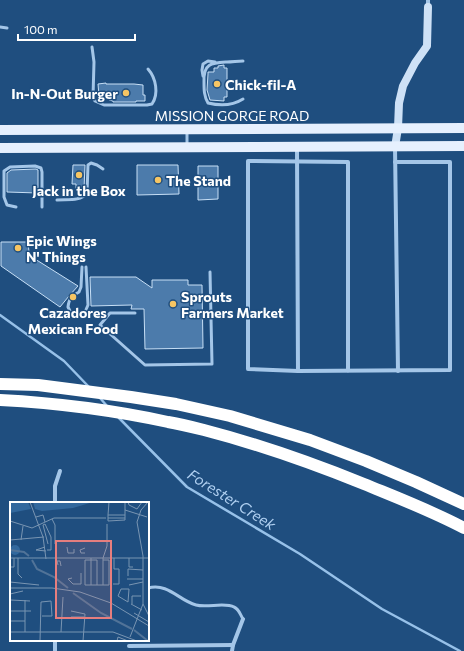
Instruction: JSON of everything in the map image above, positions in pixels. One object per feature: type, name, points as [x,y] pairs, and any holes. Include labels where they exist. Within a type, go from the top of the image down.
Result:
[{"type":"highway","points":[[0,384],[38,385],[131,397],[176,404],[230,416],[310,440],[366,461],[464,504]]},
{"type":"highway","points":[[0,400],[81,407],[139,416],[202,429],[248,442],[321,466],[424,508],[464,528]]},
{"type":"main road","name":"MISSION GORGE ROAD","points":[[0,130],[464,128]]},
{"type":"main road","points":[[0,148],[464,146]]},
{"type":"street","points":[[398,370],[395,147],[398,128],[399,103],[403,86],[415,63],[427,46],[428,3]]},
{"type":"street","points":[[297,147],[298,371]]},
{"type":"street","points":[[348,371],[348,162],[248,161],[248,369],[298,371],[348,371],[398,370],[450,370],[450,162],[395,162]]},
{"type":"street","points":[[55,502],[55,486],[60,471]]},
{"type":"street","points":[[232,651],[243,619]]},
{"type":"street","points":[[129,646],[233,645]]},
{"type":"lane","points":[[0,28],[7,28]]},
{"type":"lane","points":[[92,47],[94,62],[94,97],[95,101],[99,104],[152,104],[156,99],[156,84],[151,72],[148,69]]},
{"type":"lane","points":[[243,61],[208,62],[203,64],[202,70],[204,77],[205,98],[208,103],[216,105],[231,104],[237,103],[243,99]]},
{"type":"lane","points":[[187,129],[187,148]]},
{"type":"lane","points":[[57,200],[77,199],[84,197],[87,193],[88,165],[91,163],[103,169]]},
{"type":"lane","points":[[16,207],[7,205],[4,198],[4,171],[10,167],[35,166],[40,168],[42,172],[42,207]]},
{"type":"lane","points":[[82,267],[81,286],[79,292],[69,301],[68,307],[71,313],[78,315],[85,312],[88,305],[86,267]]},
{"type":"lane","points":[[135,313],[110,313],[100,325],[145,364],[212,364],[210,272]]},
{"type":"lane","points":[[149,588],[159,586],[166,588],[191,603],[200,606],[233,606],[239,610],[243,619]]},
{"type":"building","name":"Chick-fil-A","points":[[224,65],[224,68],[227,68],[227,97],[224,97],[224,101],[210,100],[207,90],[208,72],[214,72],[214,68]]},
{"type":"building","name":"In-N-Out Burger","points":[[98,84],[143,85],[143,95],[145,95],[145,101],[113,102],[109,100],[109,96],[99,96]]},
{"type":"building","name":"Jack in the Box","points":[[73,165],[85,165],[84,189],[76,189],[76,184],[72,184]]},
{"type":"building","name":"The Stand","points":[[137,165],[178,165],[179,194],[137,195]]},
{"type":"building","points":[[198,166],[218,166],[218,199],[198,200]]},
{"type":"building","points":[[11,170],[38,170],[38,193],[7,192],[7,173]]},
{"type":"building","points":[[1,242],[28,242],[29,252],[35,259],[78,286],[60,307],[1,266]]},
{"type":"building","points":[[90,277],[136,277],[152,288],[152,280],[188,280],[188,285],[202,285],[203,348],[145,349],[144,309],[131,309],[132,305],[91,306]]},
{"type":"waterway","name":"Forester Creek","points":[[0,315],[64,361],[89,387]]},
{"type":"waterway","name":"Forester Creek","points":[[100,398],[107,406]]},
{"type":"waterway","name":"Forester Creek","points":[[119,418],[187,487],[300,554],[382,609],[460,651]]},
{"type":"place","name":"Chick-fil-A","points":[[217,84]]},
{"type":"place","name":"In-N-Out Burger","points":[[126,93]]},
{"type":"place","name":"Jack in the Box","points":[[79,175]]},
{"type":"place","name":"The Stand","points":[[158,180]]},
{"type":"place","name":"Epic Wings N' Things","points":[[18,248]]},
{"type":"place","name":"Cazadores Mexican Food","points":[[73,297]]},
{"type":"place","name":"Sprouts Farmers Market","points":[[173,304]]}]
